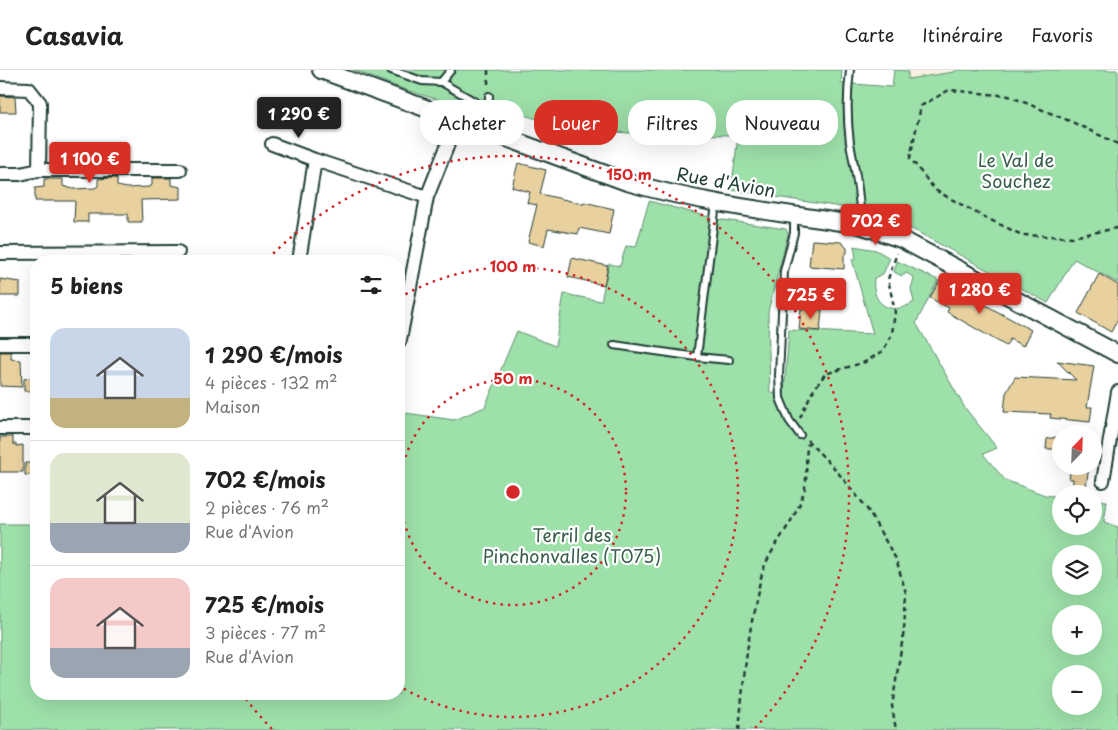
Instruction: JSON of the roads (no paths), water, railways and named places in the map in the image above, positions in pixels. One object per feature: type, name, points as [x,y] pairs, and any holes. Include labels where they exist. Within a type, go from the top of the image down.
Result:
[{"type":"street","name":"Rue d'Avion","points":[[321,70],[420,105]]},
{"type":"street","points":[[0,88],[29,89],[40,103],[39,170]]},
{"type":"street","points":[[272,144],[427,197]]},
{"type":"street","name":"Rue d'Avion","points":[[524,144],[627,182],[669,194],[860,225],[901,239],[1118,354]]},
{"type":"street","points":[[405,314],[427,197],[448,145]]},
{"type":"street","points":[[300,255],[315,160]]},
{"type":"street","points":[[0,174],[20,174],[39,170],[180,170]]},
{"type":"street","points":[[0,253],[178,252]]},
{"type":"street","points":[[0,344],[30,344]]},
{"type":"street","points":[[1103,481],[1118,392]]},
{"type":"street","points":[[0,428],[30,428]]},
{"type":"lane","points":[[391,70],[422,81],[441,82],[472,100]]},
{"type":"lane","points":[[441,82],[451,70]]},
{"type":"lane","points":[[850,70],[848,108],[850,142],[861,205],[860,225]]},
{"type":"lane","points":[[489,96],[489,100]]},
{"type":"lane","points":[[697,356],[716,203]]},
{"type":"lane","points":[[794,215],[794,233],[784,271],[779,375],[780,398],[789,420],[800,435]]},
{"type":"lane","points":[[614,345],[729,360]]},
{"type":"park label","name":"Le Val de Souchez","points":[[1016,171]]},
{"type":"park label","name":"Terril des Pinchonvalles (T075)","points":[[572,546]]}]
